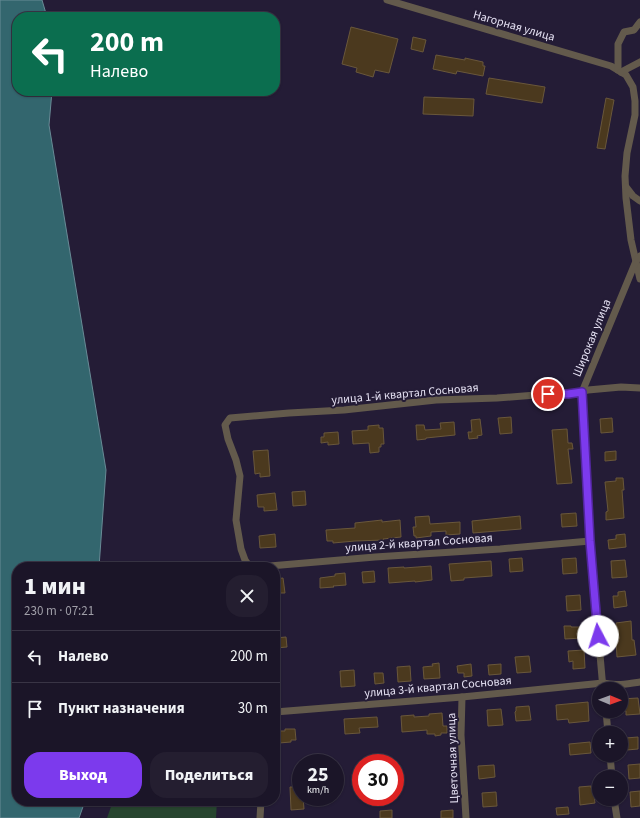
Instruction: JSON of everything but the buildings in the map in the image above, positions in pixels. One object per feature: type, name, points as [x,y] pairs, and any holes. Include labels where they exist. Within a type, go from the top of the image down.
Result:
[{"type":"street","name":"Нагорная улица","points":[[387,0],[611,66],[620,71]]},
{"type":"street","points":[[620,71],[618,44],[624,32],[634,30],[640,22]]},
{"type":"street","points":[[620,71],[640,62]]},
{"type":"street","points":[[620,71],[626,75],[633,87],[635,101],[635,115],[627,153],[625,176],[631,240],[638,258],[640,279]]},
{"type":"street","points":[[626,187],[633,196],[640,201]]},
{"type":"street","name":"Широкая улица","points":[[603,682],[590,541],[582,392],[638,258]]},
{"type":"street","name":"улица 1-й квартал Сосновая","points":[[247,562],[241,549],[236,520],[240,476],[228,439],[226,425],[230,418],[344,410],[436,400],[568,394],[588,390],[621,387],[640,388]]},
{"type":"street","name":"улица 2-й квартал Сосновая","points":[[280,565],[590,541]]},
{"type":"street","name":"улица 3-й квартал Сосновая","points":[[628,683],[640,682]]},
{"type":"street","name":"улица 3-й квартал Сосновая","points":[[280,712],[592,687]]},
{"type":"street","name":"Цветочная улица","points":[[462,697],[461,735],[466,818]]},
{"type":"street","points":[[260,818],[261,806]]},
{"type":"street","points":[[615,806],[617,818]]},
{"type":"shaded area","points":[[0,0],[42,0],[46,12],[12,12],[12,96],[52,96],[49,125],[106,470],[99,562],[12,562],[12,806],[83,806],[79,818],[0,818]]},
{"type":"shaded area","points":[[111,806],[217,806],[216,818],[107,818]]},
{"type":"route","points":[[548,394],[582,392],[590,541],[598,636]]}]
